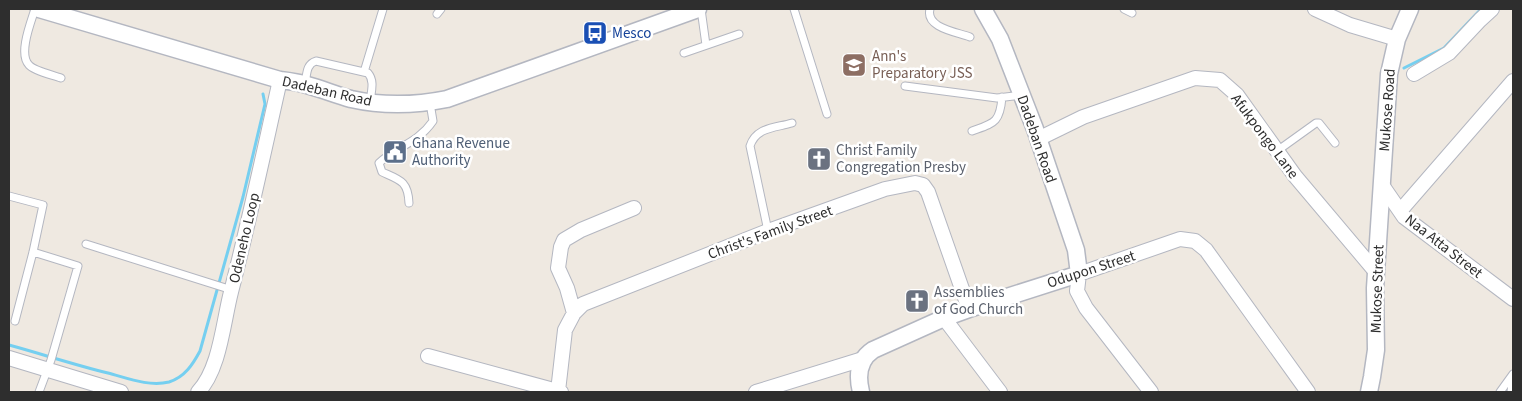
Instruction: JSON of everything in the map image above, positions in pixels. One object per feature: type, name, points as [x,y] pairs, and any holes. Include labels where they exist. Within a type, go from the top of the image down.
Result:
[{"type":"street","name":"Dadeban Road","points":[[40,9],[280,80],[305,84],[351,98],[391,104],[447,99],[677,12],[700,9]]},
{"type":"street","points":[[1315,9],[1350,25],[1397,39]]},
{"type":"street","name":"Mukose Road","points":[[1382,185],[1389,74],[1397,39],[1410,9]]},
{"type":"street","points":[[1414,74],[1449,53],[1492,9]]},
{"type":"street","name":"Dadeban Road","points":[[985,10],[1000,40],[1038,138],[1076,250],[1079,274]]},
{"type":"street","name":"Afukpongo Lane","points":[[1038,138],[1083,117],[1195,78],[1220,80],[1237,95],[1295,176],[1376,272]]},
{"type":"street","name":"Odeneho Loop","points":[[198,392],[213,371],[223,287],[240,261],[280,80]]},
{"type":"street","points":[[1400,211],[1513,81]]},
{"type":"street","name":"Christ's Family Street","points":[[574,313],[583,304],[768,231],[885,190],[915,183],[924,185],[928,192],[969,309]]},
{"type":"street","name":"Naa Atta Street","points":[[1382,185],[1404,216],[1513,299]]},
{"type":"street","name":"Mukose Street","points":[[1369,392],[1376,350],[1375,288],[1382,185]]},
{"type":"street","points":[[428,356],[560,392],[565,330],[574,313],[567,288],[558,268],[560,247],[564,240],[581,230],[634,208]]},
{"type":"street","name":"Odupon Street","points":[[756,392],[863,359],[873,350],[944,318],[1180,239],[1194,241],[1206,250],[1308,392]]},
{"type":"street","points":[[1079,274],[1078,291],[1086,308],[1151,392]]},
{"type":"street","points":[[944,318],[1000,392]]},
{"type":"street","points":[[9,358],[49,365],[97,389],[121,392]]},
{"type":"street","points":[[861,392],[859,382],[863,359]]},
{"type":"lane","points":[[35,9],[25,45],[25,60],[29,66],[61,78]]},
{"type":"lane","points":[[364,72],[383,9]]},
{"type":"lane","points":[[700,9],[706,45]]},
{"type":"lane","points":[[794,9],[828,114]]},
{"type":"lane","points":[[930,9],[930,19],[937,25],[970,37]]},
{"type":"lane","points":[[1124,9],[1132,13]]},
{"type":"lane","points":[[684,53],[739,34]]},
{"type":"lane","points":[[305,84],[308,66],[316,60],[368,73],[373,82],[370,102]]},
{"type":"lane","points":[[905,86],[997,98],[1022,95]]},
{"type":"lane","points":[[972,131],[990,124],[996,119],[1001,111],[1002,97]]},
{"type":"lane","points":[[409,203],[408,194],[401,180],[382,172],[379,164],[385,157],[405,147],[427,130],[433,121],[430,102]]},
{"type":"lane","points":[[768,231],[750,146],[752,139],[758,132],[792,123]]},
{"type":"lane","points":[[1277,151],[1316,123],[1336,143]]},
{"type":"lane","points":[[9,196],[43,205],[15,321]]},
{"type":"lane","points":[[86,244],[223,287]]},
{"type":"lane","points":[[33,252],[78,266],[54,349],[39,392]]},
{"type":"lane","points":[[1500,392],[1513,375]]},
{"type":"lane","points":[[1511,392],[1513,375]]},
{"type":"waterway","points":[[1404,68],[1444,48],[1481,9]]},
{"type":"waterway","points":[[9,345],[146,383],[169,382],[180,377],[200,351],[243,197],[265,104],[263,94]]},
{"type":"place","name":"Mesco","points":[[595,33]]},
{"type":"place","name":"Ann's Preparatory JSS","points":[[854,65]]},
{"type":"place","name":"Ghana Revenue Authority","points":[[395,152]]},
{"type":"place","name":"Christ Family Congregation Presby","points":[[819,159]]},
{"type":"place","name":"Assemblies of God Church","points":[[917,301]]}]
